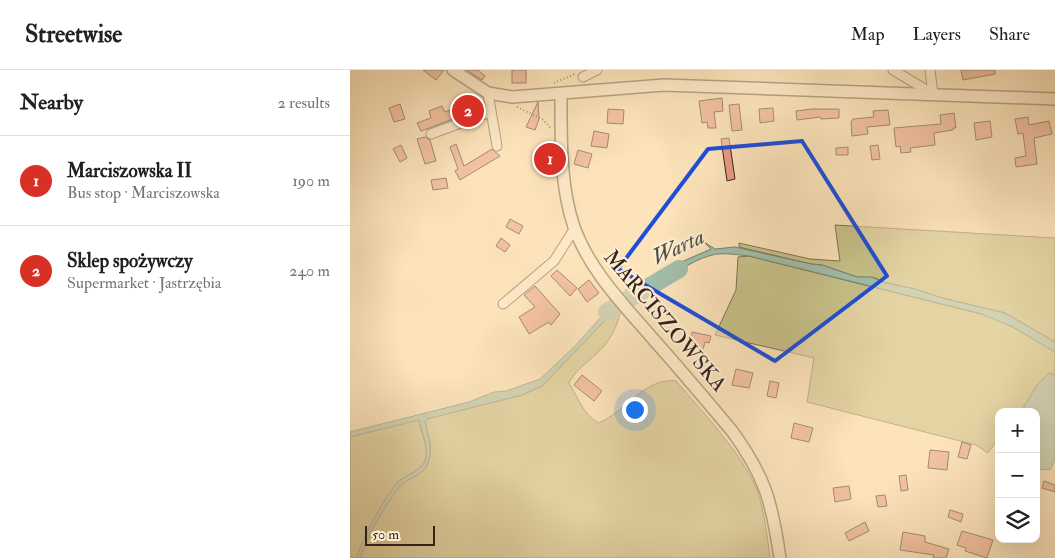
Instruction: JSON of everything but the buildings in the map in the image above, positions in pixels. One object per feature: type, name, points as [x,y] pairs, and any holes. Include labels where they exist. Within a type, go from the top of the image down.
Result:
[{"type":"street","points":[[453,70],[488,92],[512,97],[561,95],[664,85],[1055,99]]},
{"type":"street","points":[[582,74],[597,70]]},
{"type":"street","points":[[893,70],[933,94]]},
{"type":"street","points":[[930,70],[933,94]]},
{"type":"street","points":[[488,92],[497,146]]},
{"type":"street","name":"MARCISZOWSKA","points":[[561,95],[566,196],[575,228],[589,261],[614,294],[750,455],[770,500],[780,558]]},
{"type":"street","points":[[431,134],[490,112]]},
{"type":"street","points":[[503,304],[554,261],[575,228]]},
{"type":"path","points":[[551,84],[582,74]]},
{"type":"path","points":[[515,106],[542,119],[552,130]]},
{"type":"highlighted area","points":[[802,141],[887,276],[775,361],[618,269],[708,149]]},
{"type":"shaded area","points":[[835,225],[1055,238],[1055,342],[1005,313],[882,282],[876,278],[857,277],[822,265],[739,247],[739,243],[810,259],[840,261]]},
{"type":"shaded area","points":[[704,242],[715,249],[735,247],[822,265],[857,277],[872,277],[882,282],[1005,313],[1055,342],[1055,352],[1013,327],[982,314],[749,256],[717,254],[702,258],[673,275],[662,284],[656,273],[711,249]]},
{"type":"shaded area","points":[[749,256],[989,316],[1013,327],[1055,352],[1055,375],[1049,373],[1037,385],[1023,408],[995,408],[995,443],[988,453],[976,445],[807,402],[814,358],[715,335],[736,290],[738,257]]},
{"type":"shaded area","points":[[648,278],[653,289],[634,301],[625,290]]},
{"type":"shaded area","points":[[613,304],[617,308],[542,386],[522,395],[427,419],[425,422],[430,455],[426,467],[422,472],[402,484],[397,490],[384,508],[366,542],[361,558],[357,558],[368,530],[387,498],[397,483],[423,465],[426,451],[419,420],[350,437],[350,432],[469,402],[494,392],[506,391],[540,379],[574,347]]},
{"type":"shaded area","points":[[617,308],[621,310],[619,317],[607,342],[577,372],[569,383],[581,405],[593,420],[599,423],[609,418],[655,384],[665,381],[676,381],[722,434],[752,479],[758,493],[766,526],[770,558],[361,558],[366,542],[391,498],[405,481],[420,473],[428,463],[430,447],[425,422],[427,418],[522,395],[542,386]]},
{"type":"shaded area","points":[[1049,373],[1055,375],[1055,459],[1050,470],[1040,469],[1040,408],[1023,408],[1037,385]]},
{"type":"shaded area","points":[[419,419],[426,445],[425,461],[420,468],[400,480],[392,489],[368,530],[357,558],[350,558],[350,437]]},
{"type":"waterway","name":"Warta","points":[[607,312],[679,269]]},
{"type":"place","name":"Sklep spożywczy","points":[[468,111]]},
{"type":"place","name":"Marciszowska II","points":[[550,159]]}]
